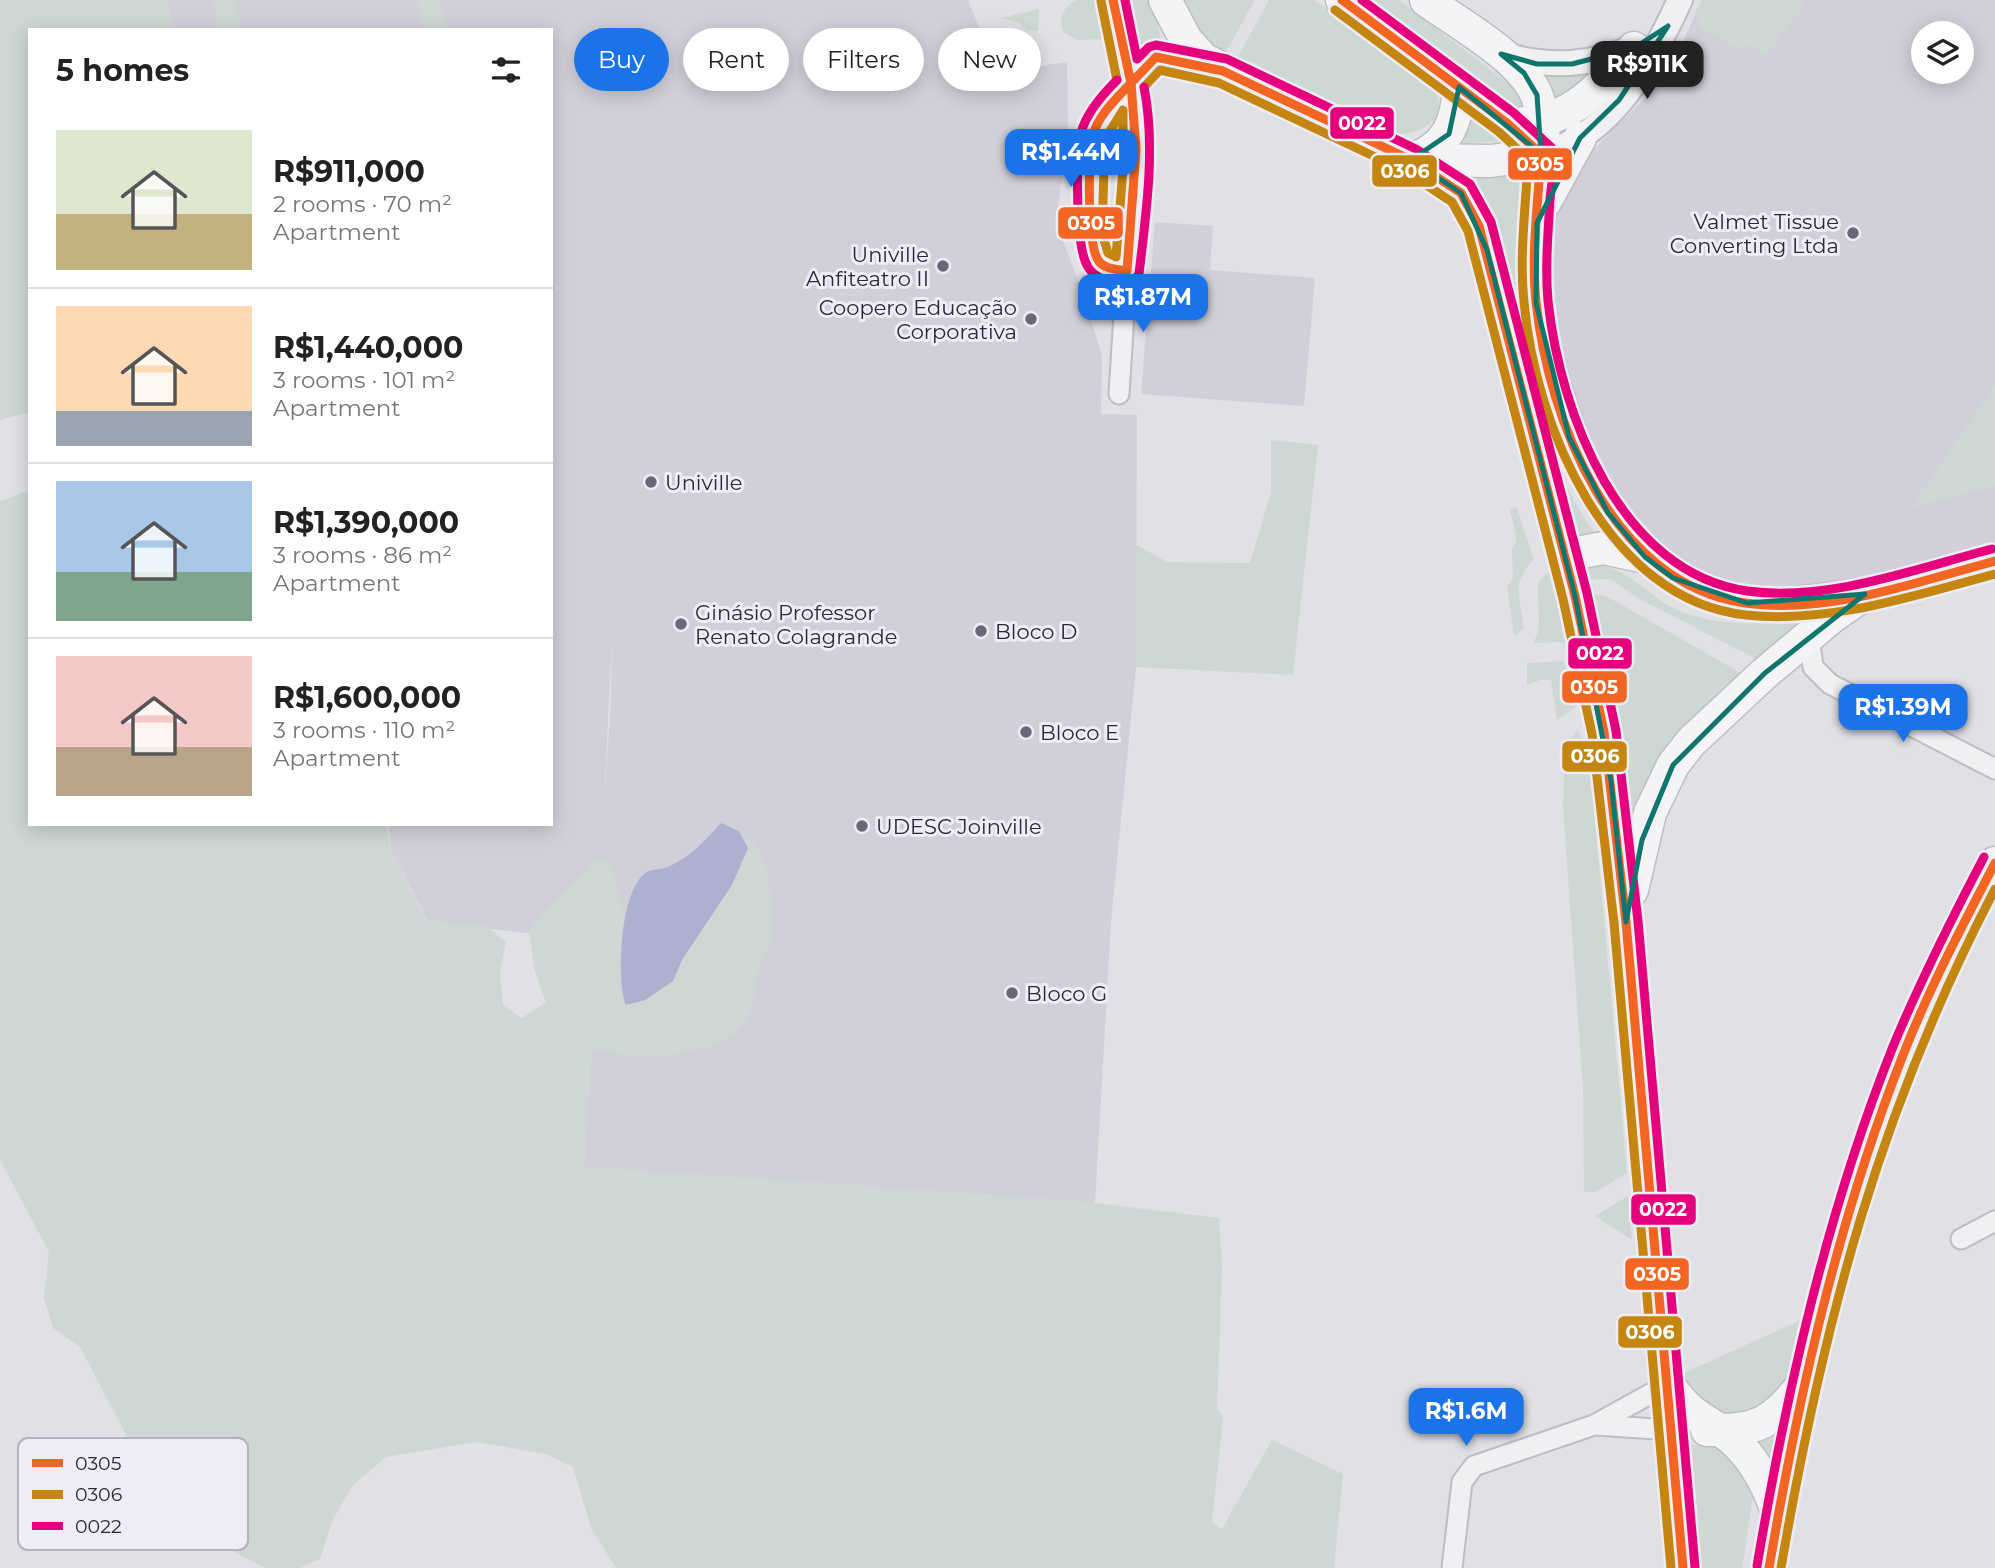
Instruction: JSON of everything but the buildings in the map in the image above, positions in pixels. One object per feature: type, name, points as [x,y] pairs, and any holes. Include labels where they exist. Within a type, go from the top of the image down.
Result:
[{"type":"main road","points":[[1165,0],[1186,40],[1203,59],[1411,160],[1461,193],[1479,226],[1565,555],[1602,721],[1626,922],[1683,1568]]},
{"type":"main road","points":[[1342,0],[1507,123],[1541,154]]},
{"type":"main road","points":[[1426,0],[1501,54],[1524,73],[1532,85],[1542,120],[1536,223],[1536,303],[1548,365],[1570,437],[1608,513],[1645,557],[1673,578],[1698,591],[1747,603],[1865,594],[1995,561]]},
{"type":"main road","points":[[1507,123],[1542,120],[1561,115],[1586,100],[1634,48]]},
{"type":"main road","points":[[1411,160],[1426,155],[1449,134],[1456,119],[1459,87]]},
{"type":"main road","points":[[1536,223],[1550,190],[1580,138]]},
{"type":"main road","points":[[1411,160],[1491,161],[1541,154]]},
{"type":"main road","points":[[1565,555],[1604,548],[1645,557]]},
{"type":"main road","points":[[1626,922],[1642,840],[1660,788],[1673,765],[1712,721],[1809,635],[1865,594]]},
{"type":"main road","points":[[1769,1568],[1777,1515],[1806,1381],[1842,1236],[1881,1113],[1941,970],[1995,863]]},
{"type":"main road","points":[[1671,1430],[1747,1429],[1767,1422],[1806,1381]]},
{"type":"main road","points":[[1668,1384],[1693,1415],[1721,1430],[1757,1468],[1777,1515]]},
{"type":"street","points":[[1113,0],[1122,50],[1132,85],[1136,123],[1119,394]]},
{"type":"street","points":[[1541,154],[1580,138],[1619,100],[1668,26],[1681,0]]},
{"type":"street","points":[[1501,54],[1537,64],[1572,64],[1634,48],[1668,26]]},
{"type":"street","points":[[1122,50],[1223,71]]},
{"type":"street","points":[[1127,271],[1108,268],[1098,261],[1093,251],[1091,155],[1098,122],[1156,57]]},
{"type":"street","points":[[1809,635],[1813,667],[1830,684],[1995,769]]},
{"type":"street","points":[[1961,1239],[1995,1221]]},
{"type":"street","points":[[1452,1568],[1462,1482],[1466,1473],[1486,1461],[1594,1425],[1668,1384]]},
{"type":"street","points":[[1594,1425],[1671,1430]]},
{"type":"highlighted area","points":[[1668,26],[1619,100],[1580,138],[1537,223],[1536,303],[1569,437],[1608,513],[1645,557],[1673,578],[1747,603],[1865,594],[1765,673],[1673,765],[1642,840],[1626,922],[1611,781],[1575,596],[1487,250],[1461,193],[1411,160],[1449,134],[1459,87],[1541,154],[1537,95],[1524,73],[1501,54],[1537,64],[1572,64],[1634,48]]},
{"type":"shaded area","points":[[0,0],[168,0],[172,28],[28,28],[28,413],[0,420]]},
{"type":"shaded area","points":[[160,0],[968,0],[980,28],[938,28],[938,91],[1041,91],[1041,66],[1067,62],[1068,130],[1056,223],[1085,298],[1102,356],[1101,414],[1137,415],[1136,667],[1111,922],[1095,1203],[584,1167],[597,942],[428,921],[391,850],[388,826],[553,826],[553,28],[164,28]],"holes":[[[612,641],[611,698],[604,806]]]},
{"type":"shaded area","points":[[213,0],[235,0],[241,28],[219,28]]},
{"type":"shaded area","points":[[417,0],[439,0],[446,28],[424,28]]},
{"type":"shaded area","points":[[1076,0],[1105,0],[1108,39],[1077,40],[1063,32],[1063,13]]},
{"type":"shaded area","points":[[1126,0],[1152,0],[1164,52],[1132,44],[1125,29]]},
{"type":"shaded area","points":[[1177,0],[1255,0],[1223,57],[1209,48]]},
{"type":"shaded area","points":[[1269,0],[1314,0],[1434,86],[1439,104],[1436,116],[1426,126],[1413,132],[1399,134],[1384,131],[1318,104],[1235,62]]},
{"type":"shaded area","points":[[1357,0],[1399,0],[1513,87],[1521,95],[1527,113],[1521,120]]},
{"type":"shaded area","points":[[1702,0],[1995,0],[1995,546],[1812,595],[1725,591],[1634,540],[1586,465],[1555,348],[1549,274],[1551,224],[1566,177],[1667,76]]},
{"type":"shaded area","points":[[1702,0],[1808,0],[1766,56],[1748,44],[1741,50],[1699,28],[1696,10]]},
{"type":"shaded area","points":[[1039,9],[1038,28],[1025,28],[1020,23],[1001,18]]},
{"type":"shaded area","points":[[1615,61],[1557,109],[1534,68]]},
{"type":"shaded area","points":[[1472,115],[1504,141],[1463,143]]},
{"type":"shaded area","points":[[1527,168],[1517,271],[1519,311],[1524,336],[1560,468],[1577,507],[1602,542],[1575,547],[1452,171]]},
{"type":"shaded area","points":[[1155,222],[1213,226],[1210,270],[1315,278],[1304,406],[1141,394]]},
{"type":"shaded area","points":[[1995,385],[1995,486],[1911,507]]},
{"type":"shaded area","points":[[1271,440],[1318,445],[1293,675],[1136,667],[1135,544],[1167,562],[1250,563],[1271,492]]},
{"type":"shaded area","points":[[28,491],[28,826],[386,826],[391,850],[427,921],[486,926],[506,942],[500,972],[503,1005],[522,1018],[546,1002],[535,972],[529,932],[544,912],[594,860],[609,862],[619,894],[624,927],[621,986],[626,1005],[673,981],[682,960],[732,885],[748,849],[739,831],[762,854],[768,875],[772,915],[771,940],[759,969],[747,1017],[740,1028],[726,1039],[689,1052],[648,1056],[591,1049],[584,1167],[1095,1203],[1219,1218],[1222,1268],[1217,1409],[1223,1416],[1212,1523],[1222,1529],[1272,1440],[1343,1474],[1334,1568],[616,1568],[591,1528],[573,1467],[546,1454],[477,1442],[386,1457],[353,1485],[333,1519],[320,1559],[300,1568],[265,1568],[231,1550],[248,1550],[248,1438],[128,1438],[80,1347],[53,1328],[44,1298],[49,1252],[0,1160],[0,501]]},
{"type":"shaded area","points":[[1516,506],[1534,559],[1522,575],[1519,599],[1524,628],[1514,637],[1507,586],[1513,578],[1512,549],[1517,540],[1510,511]]},
{"type":"shaded area","points":[[1597,566],[1617,570],[1666,604],[1691,615],[1741,623],[1808,620],[1763,662],[1639,599],[1611,579],[1585,580],[1581,569]]},
{"type":"shaded area","points":[[1559,572],[1578,647],[1559,642],[1533,643],[1539,621],[1539,581],[1547,573]]},
{"type":"shaded area","points":[[1593,594],[1608,597],[1746,676],[1634,828],[1625,760],[1590,596]]},
{"type":"shaded area","points":[[1564,661],[1576,707],[1557,720],[1551,680],[1540,680],[1527,685],[1527,663]]},
{"type":"shaded area","points":[[1578,729],[1590,764],[1627,1173],[1596,1192],[1584,1192],[1583,1090],[1563,807],[1565,745]]},
{"type":"shaded area","points":[[1628,1196],[1632,1240],[1595,1216]]},
{"type":"shaded area","points":[[1801,1320],[1786,1380],[1776,1395],[1759,1408],[1738,1415],[1717,1413],[1703,1405],[1689,1388],[1682,1374]]},
{"type":"shaded area","points":[[1777,1436],[1768,1467],[1747,1447]]},
{"type":"shaded area","points":[[1679,1443],[1718,1449],[1725,1453],[1738,1466],[1754,1491],[1742,1568],[1692,1568]]},
{"type":"water","points":[[721,823],[739,831],[748,848],[732,885],[682,960],[673,981],[645,1000],[626,1005],[621,976],[623,935],[631,896],[638,881],[647,872],[668,867],[683,858]]},
{"type":"transit line","name":"0305","points":[[1113,0],[1131,83]]},
{"type":"transit line","name":"0022","points":[[1125,0],[1137,59],[1149,47],[1156,45],[1227,59],[1416,149],[1470,184],[1491,222],[1587,593],[1616,731],[1638,921],[1695,1567]]},
{"type":"transit line","name":"0305","points":[[1342,0],[1507,123],[1541,154],[1535,228],[1536,302],[1543,348],[1555,397],[1573,445],[1596,490],[1624,531],[1658,565],[1698,589],[1745,603],[1776,606],[1840,601],[1903,587],[1995,561]]},
{"type":"transit line","name":"0022","points":[[1362,0],[1514,113],[1552,148],[1554,167],[1550,200],[1547,289],[1555,345],[1566,391],[1583,437],[1604,481],[1631,521],[1664,554],[1702,578],[1747,591],[1778,593],[1809,592],[1871,582],[1992,549]]},
{"type":"transit line","name":"0306","points":[[1101,1],[1117,80]]},
{"type":"transit line","name":"0306","points":[[1335,10],[1499,132],[1528,159],[1523,248],[1524,302],[1531,350],[1544,400],[1562,451],[1587,499],[1617,542],[1654,577],[1697,602],[1746,615],[1778,617],[1841,612],[1872,606],[1995,574]]},
{"type":"transit line","name":"0305","points":[[1131,83],[1156,57],[1223,71],[1411,160],[1461,193],[1479,226],[1575,596],[1604,732],[1626,922],[1683,1568]]},
{"type":"transit line","name":"0306","points":[[1144,87],[1160,70],[1219,83],[1405,171],[1452,202],[1468,231],[1563,599],[1592,734],[1614,923],[1671,1568]]},
{"type":"transit line","name":"0022","points":[[1117,80],[1096,104],[1081,133],[1079,222],[1088,267],[1103,279],[1124,283],[1133,281],[1139,274],[1147,204],[1150,157],[1144,87]]},
{"type":"transit line","name":"0305","points":[[1131,83],[1136,150],[1127,271],[1100,263],[1094,251],[1089,180],[1095,129],[1108,108],[1131,83]]},
{"type":"transit line","name":"0306","points":[[1123,110],[1123,169],[1116,257],[1108,253],[1102,233],[1105,139],[1123,110]]},
{"type":"transit line","name":"0022","points":[[1757,1566],[1795,1369],[1847,1175],[1902,1024],[1984,857]]},
{"type":"transit line","name":"0305","points":[[1769,1568],[1807,1372],[1859,1180],[1913,1030],[1946,958],[1995,863]]},
{"type":"transit line","name":"0306","points":[[1781,1568],[1816,1390],[1860,1220],[1887,1137],[1919,1054],[1954,972],[1995,889]]},
{"type":"place","name":"Valmet Tissue Converting Ltda","points":[[1853,233]]},
{"type":"place","name":"Univille Anfiteatro II","points":[[943,266]]},
{"type":"place","name":"Coopero Educação Corporativa","points":[[1031,319]]},
{"type":"place","name":"Univille","points":[[651,482]]},
{"type":"place","name":"Ginásio Professor Renato Colagrande","points":[[681,624]]},
{"type":"place","name":"Bloco D","points":[[981,631]]},
{"type":"place","name":"Bloco E","points":[[1026,732]]},
{"type":"place","name":"UDESC Joinville","points":[[862,826]]},
{"type":"place","name":"Bloco G","points":[[1012,993]]}]
